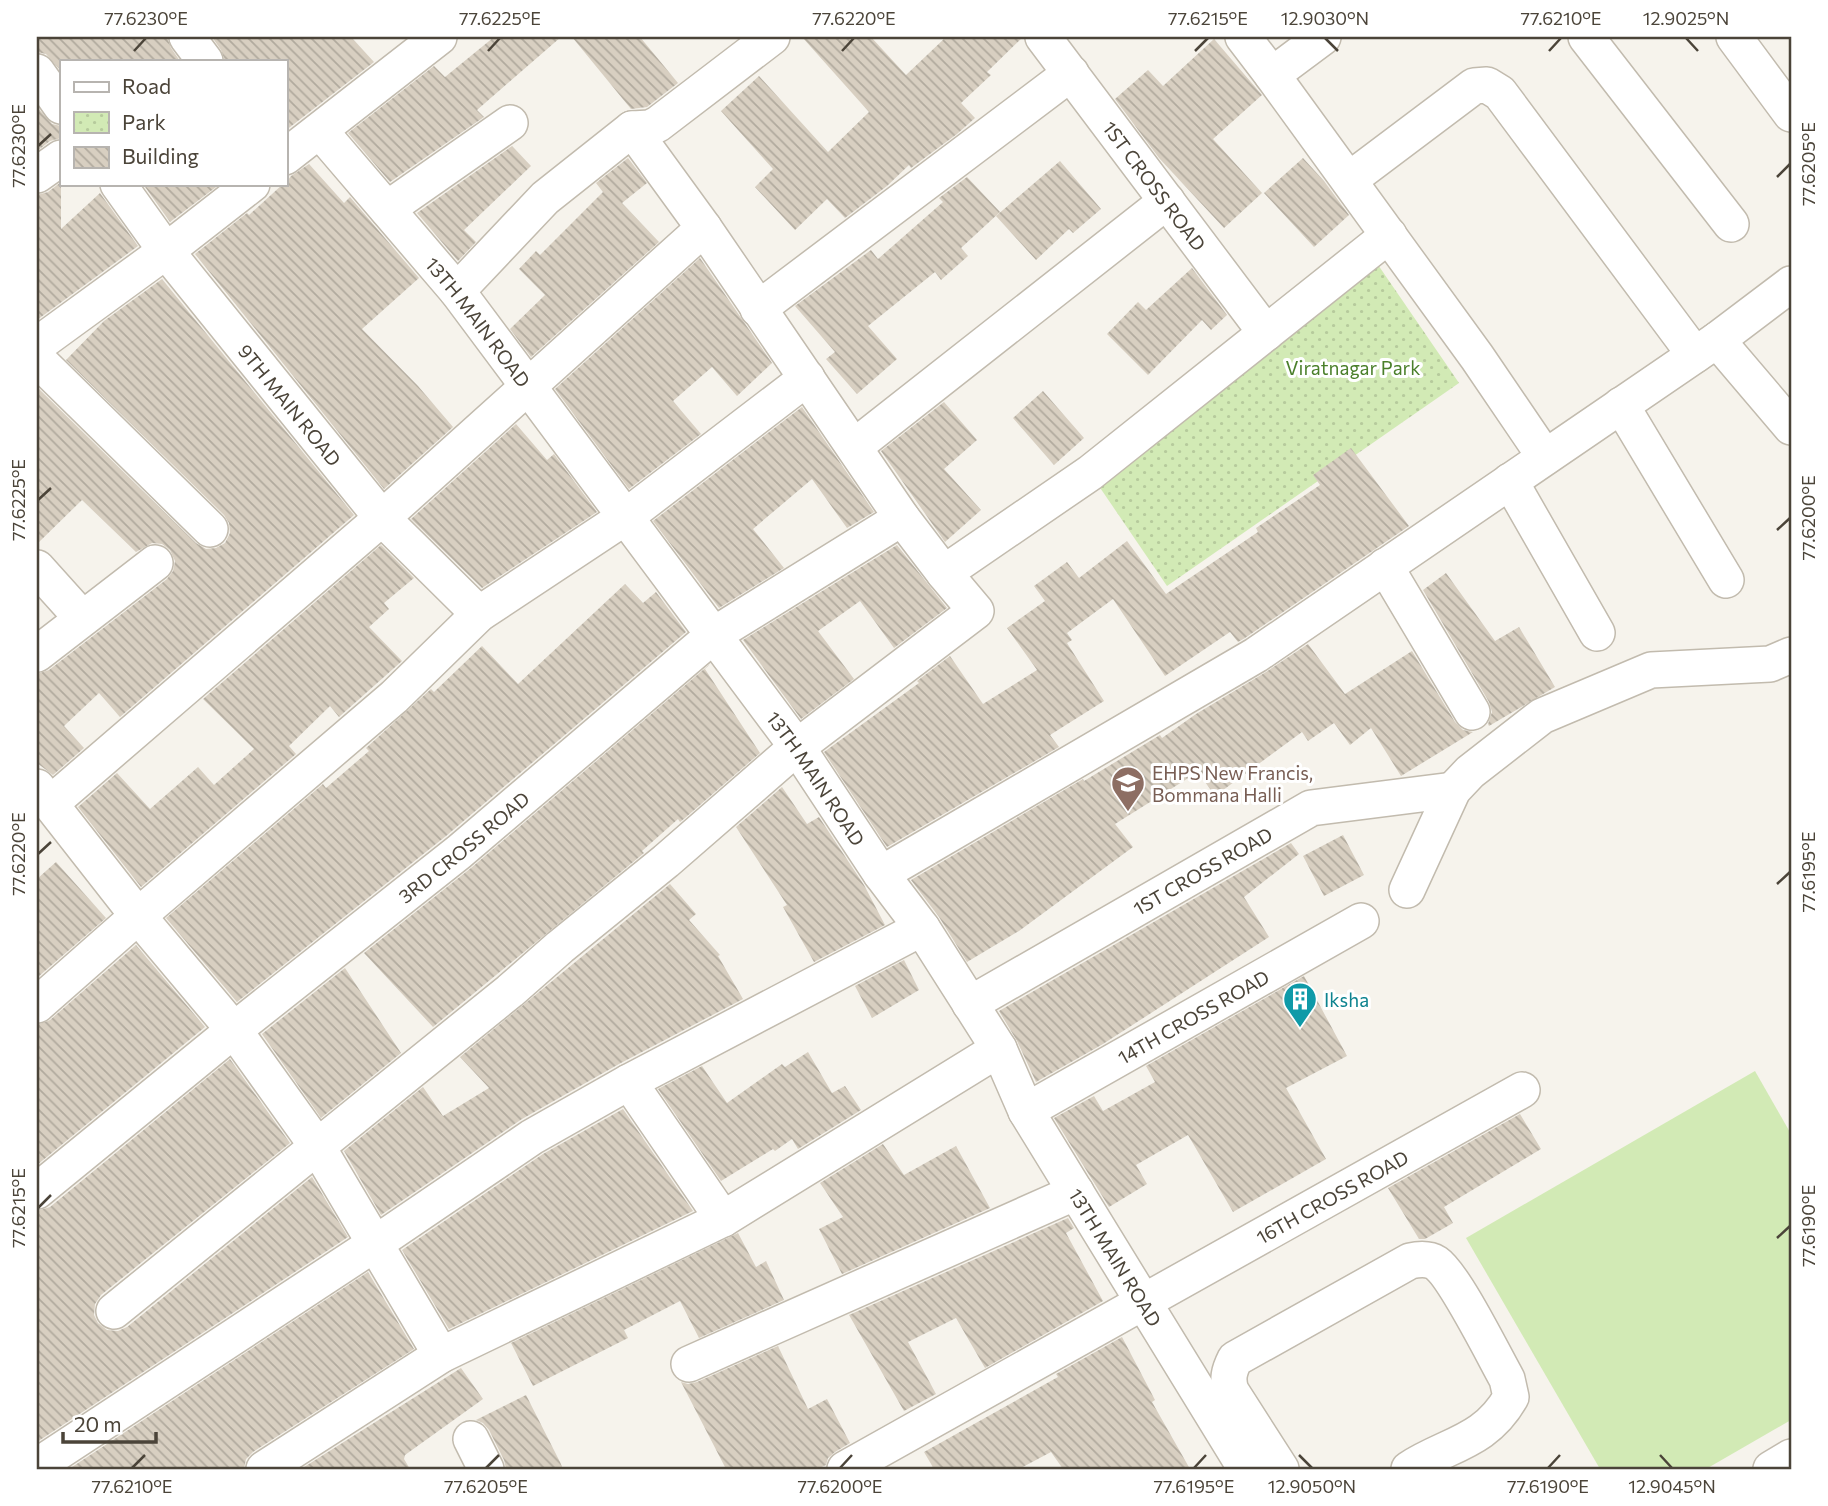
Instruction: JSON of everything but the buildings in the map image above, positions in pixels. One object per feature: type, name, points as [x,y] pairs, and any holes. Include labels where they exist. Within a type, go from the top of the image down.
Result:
[{"type":"street","points":[[187,37],[204,60]]},
{"type":"street","points":[[457,291],[545,198],[632,129],[650,128],[658,124],[772,37]]},
{"type":"street","name":"1ST CROSS ROAD","points":[[1043,37],[1266,333]]},
{"type":"street","points":[[1243,37],[1477,357],[1545,457]]},
{"type":"street","points":[[1272,75],[1323,37]]},
{"type":"street","points":[[1586,37],[1731,224]]},
{"type":"street","points":[[1734,37],[1791,114]]},
{"type":"street","points":[[287,156],[320,131],[417,43]]},
{"type":"street","points":[[37,72],[60,105]]},
{"type":"street","points":[[758,309],[1070,73]]},
{"type":"street","points":[[1349,180],[1474,86],[1487,85],[1500,93],[1706,348],[1791,427]]},
{"type":"street","points":[[387,209],[510,123]]},
{"type":"street","points":[[114,1311],[510,991],[797,747],[976,611],[902,518],[704,228],[632,129]]},
{"type":"street","name":"13TH MAIN ROAD","points":[[320,131],[457,291],[797,747],[881,873],[922,928],[999,1049],[1026,1111],[1143,1302],[1257,1465]]},
{"type":"street","points":[[37,175],[60,159]]},
{"type":"street","name":"9TH MAIN ROAD","points":[[119,186],[166,251],[382,517],[478,614]]},
{"type":"street","points":[[37,345],[166,251],[248,186]]},
{"type":"street","points":[[854,447],[1167,201]]},
{"type":"street","points":[[441,1354],[317,1146],[234,1030],[138,916],[43,795],[382,517],[704,228]]},
{"type":"street","points":[[944,573],[1090,473],[1389,235]]},
{"type":"street","points":[[881,873],[1256,655],[1789,291]]},
{"type":"street","points":[[37,359],[210,529]]},
{"type":"street","points":[[37,1005],[394,697],[478,614],[624,518],[807,378]]},
{"type":"street","points":[[1621,405],[1726,580]]},
{"type":"street","points":[[1510,481],[1597,633]]},
{"type":"street","name":"3RD CROSS ROAD","points":[[37,1191],[234,1030],[459,852],[715,634],[902,518]]},
{"type":"street","points":[[37,654],[155,563]]},
{"type":"street","points":[[1385,566],[1472,712]]},
{"type":"street","points":[[37,568],[82,618]]},
{"type":"street","points":[[1407,890],[1453,790],[1470,772],[1542,716],[1651,670],[1770,664],[1791,656]]},
{"type":"street","name":"1ST CROSS ROAD","points":[[970,1004],[1311,808],[1453,790]]},
{"type":"street","name":"14TH CROSS ROAD","points":[[1026,1111],[1361,921]]},
{"type":"street","points":[[37,1466],[376,1243],[532,1136],[922,928]]},
{"type":"street","points":[[264,1469],[441,1354],[723,1219],[999,1049]]},
{"type":"street","points":[[629,1082],[723,1219]]},
{"type":"street","name":"16TH CROSS ROAD","points":[[845,1469],[1522,1090]]},
{"type":"street","points":[[689,1364],[1076,1192]]},
{"type":"street","points":[[1257,1465],[1228,1381],[1229,1370],[1235,1359],[1410,1261],[1423,1258],[1437,1264],[1450,1278],[1507,1379],[1511,1397],[1505,1408],[1466,1442],[1409,1469]]},
{"type":"street","points":[[1771,1469],[1791,1457]]},
{"type":"green space","name":"Viratnagar Park","points":[[1374,259],[1459,383],[1167,586],[1090,473]]},
{"type":"green space","points":[[1755,1071],[1791,1134],[1791,1420],[1706,1469],[1600,1469],[1466,1238]]},
{"type":"place","name":"EHPS New Francis, Bommana Halli","points":[[1128,813]]},
{"type":"place","name":"Iksha","points":[[1300,1029]]}]
